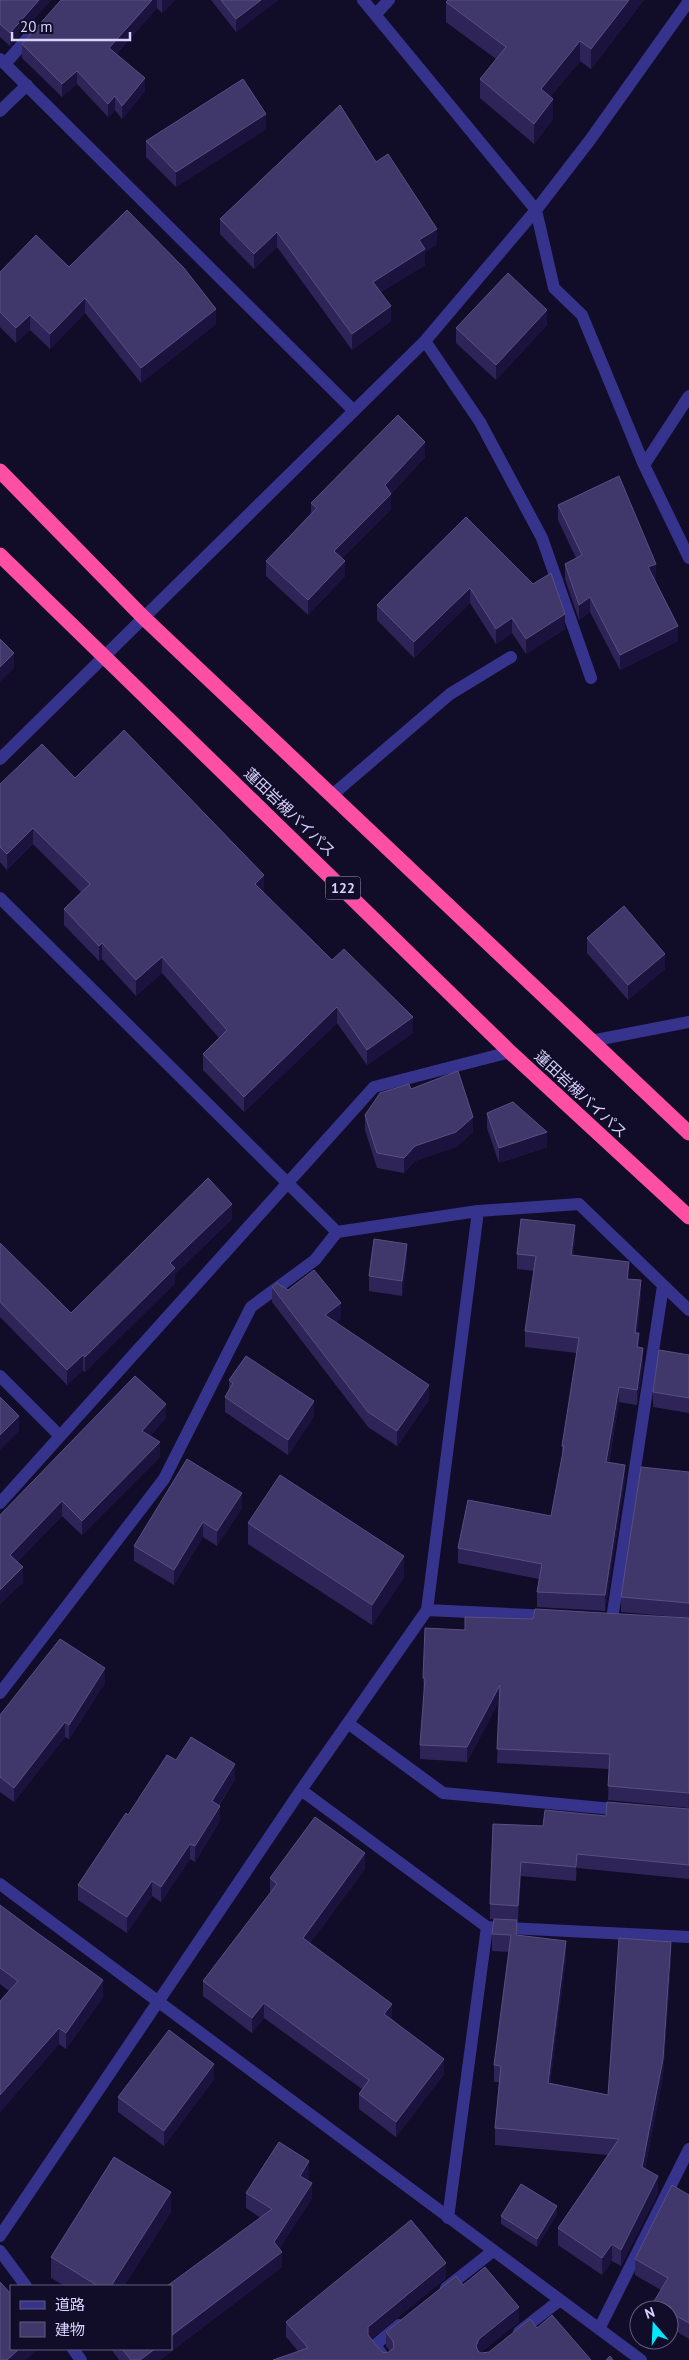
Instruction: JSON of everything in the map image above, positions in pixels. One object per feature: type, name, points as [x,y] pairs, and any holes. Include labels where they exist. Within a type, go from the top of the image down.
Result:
[{"type":"highway","points":[[0,472],[143,617],[689,1133]]},
{"type":"highway","name":"蓮田岩槻バイパス","points":[[0,555],[103,657],[293,838],[510,1052],[689,1217]]},
{"type":"street","points":[[363,0],[536,210],[554,288],[582,315],[644,465],[689,558]]},
{"type":"street","points":[[376,14],[389,0]]},
{"type":"street","points":[[0,759],[425,341],[536,210],[590,140],[689,1]]},
{"type":"street","points":[[43,21],[2,62],[354,411]]},
{"type":"street","points":[[0,111],[26,85]]},
{"type":"street","points":[[425,341],[480,422],[542,538],[591,678]]},
{"type":"street","points":[[644,465],[689,396]]},
{"type":"street","points":[[331,796],[450,694],[512,657]]},
{"type":"street","points":[[0,898],[289,1182],[337,1232]]},
{"type":"street","points":[[591,1042],[689,1022]]},
{"type":"street","points":[[0,1503],[374,1087],[510,1052]]},
{"type":"street","points":[[0,1693],[164,1479],[251,1307],[315,1260],[337,1232],[478,1211],[579,1204],[689,1310]]},
{"type":"street","points":[[0,2236],[301,1790],[427,1610],[478,1211]]},
{"type":"street","points":[[612,1619],[663,1286]]},
{"type":"street","points":[[0,1376],[60,1436]]},
{"type":"street","points":[[427,1610],[563,1616]]},
{"type":"street","points":[[349,1724],[444,1793],[640,1811]]},
{"type":"street","points":[[301,1790],[487,1927],[689,1938]]},
{"type":"street","points":[[0,1884],[641,2360]]},
{"type":"street","points":[[448,2218],[487,1927]]},
{"type":"street","points":[[599,2329],[689,2149]]},
{"type":"street","points":[[434,2298],[493,2250]]},
{"type":"street","points":[[0,2251],[25,2285]]},
{"type":"street","points":[[507,2342],[560,2300]]},
{"type":"street","points":[[386,2360],[374,2345],[412,2315]]},
{"type":"building","points":[[0,0],[39,0],[10,33],[0,24]]},
{"type":"building","points":[[61,0],[152,0],[109,48],[145,78],[122,106],[115,96],[108,104],[77,71],[62,84],[22,44]]},
{"type":"building","points":[[221,0],[261,0],[236,19]]},
{"type":"building","points":[[448,0],[629,0],[591,49],[580,41],[541,89],[553,99],[534,124],[480,79],[506,47],[446,2]]},
{"type":"building","points":[[243,79],[266,114],[176,172],[146,141]]},
{"type":"building","points":[[340,105],[376,162],[388,154],[437,229],[419,240],[425,249],[373,282],[391,306],[352,334],[277,232],[254,254],[220,219]]},
{"type":"building","points":[[127,210],[184,268],[216,309],[141,368],[85,298],[50,334],[30,315],[16,328],[0,312],[0,272],[36,235],[69,267]]},
{"type":"building","points":[[508,273],[547,310],[496,365],[456,328]]},
{"type":"building","points":[[398,415],[425,442],[385,485],[391,494],[334,551],[345,561],[308,600],[266,561],[317,508],[311,503]]},
{"type":"building","points":[[619,476],[656,564],[648,567],[678,626],[620,655],[590,597],[579,605],[565,564],[582,555],[558,505]]},
{"type":"building","points":[[466,517],[533,584],[551,573],[565,614],[526,639],[512,618],[496,629],[470,588],[414,642],[377,605]]},
{"type":"building","points":[[0,639],[14,653],[0,667]]},
{"type":"building","points":[[124,730],[264,875],[255,884],[332,960],[344,949],[413,1017],[367,1050],[337,1007],[244,1097],[203,1054],[227,1030],[162,957],[136,980],[102,943],[99,946],[64,909],[90,884],[33,828],[7,854],[0,847],[0,784],[42,744],[75,778]]},
{"type":"building","points":[[624,906],[665,954],[628,985],[587,938]]},
{"type":"building","points":[[458,1071],[473,1117],[456,1132],[415,1146],[404,1158],[377,1153],[365,1115],[380,1093],[409,1084],[411,1089]]},
{"type":"building","points":[[513,1102],[547,1132],[499,1148],[487,1113]]},
{"type":"building","points":[[208,1178],[232,1204],[170,1263],[175,1268],[85,1357],[83,1355],[67,1370],[0,1302],[0,1243],[71,1313]]},
{"type":"building","points":[[521,1219],[575,1225],[571,1255],[629,1262],[627,1279],[641,1280],[635,1333],[639,1333],[637,1347],[643,1348],[637,1390],[619,1387],[606,1462],[625,1465],[605,1595],[537,1592],[542,1564],[458,1548],[468,1500],[551,1516],[564,1446],[562,1446],[579,1338],[525,1331],[536,1256],[517,1254]]},
{"type":"building","points":[[374,1239],[407,1244],[402,1281],[369,1276]]},
{"type":"building","points":[[314,1270],[341,1303],[325,1315],[429,1385],[397,1431],[368,1412],[272,1287],[277,1283],[288,1290]]},
{"type":"building","points":[[659,1350],[689,1355],[689,1398],[653,1392]]},
{"type":"building","points":[[246,1356],[314,1401],[288,1440],[225,1397],[233,1383],[229,1380]]},
{"type":"building","points":[[135,1376],[166,1404],[142,1431],[160,1442],[82,1521],[62,1501],[10,1555],[23,1567],[0,1590],[0,1515]]},
{"type":"building","points":[[0,1397],[19,1416],[0,1435]]},
{"type":"building","points":[[187,1459],[242,1493],[217,1531],[203,1522],[174,1570],[134,1546]]},
{"type":"building","points":[[641,1467],[689,1472],[689,1603],[621,1597]]},
{"type":"building","points":[[280,1475],[404,1556],[372,1605],[248,1523]]},
{"type":"building","points":[[535,1609],[689,1618],[689,1793],[608,1786],[610,1754],[497,1749],[500,1685],[467,1747],[420,1745],[425,1678],[423,1678],[425,1628],[465,1630],[465,1617],[533,1619]]},
{"type":"building","points":[[60,1639],[105,1668],[69,1725],[65,1722],[14,1788],[0,1777],[0,1715]]},
{"type":"building","points":[[191,1737],[235,1764],[212,1801],[220,1806],[195,1846],[190,1844],[161,1887],[152,1881],[127,1917],[78,1885],[126,1813],[128,1815],[167,1755],[176,1760]]},
{"type":"building","points":[[607,1802],[689,1809],[689,1865],[577,1854],[576,1867],[521,1862],[518,1906],[490,1904],[493,1824],[543,1826],[545,1810],[606,1816]]},
{"type":"building","points":[[315,1817],[365,1853],[303,1938],[392,2004],[384,2014],[444,2059],[396,2122],[359,2094],[369,2080],[264,2003],[252,2018],[203,1981],[277,1884],[270,1878]]},
{"type":"building","points":[[0,1905],[103,1980],[66,2033],[59,2028],[0,2095],[0,2001],[18,1981],[0,1968]]},
{"type":"building","points":[[494,1919],[517,1920],[516,1935],[566,1941],[548,2083],[608,2095],[619,1938],[671,1942],[663,2059],[642,2167],[658,2176],[621,2250],[612,2244],[602,2258],[558,2228],[619,2139],[495,2128],[501,2066],[494,2065],[511,1935],[492,1934]]},
{"type":"building","points":[[169,2030],[214,2064],[164,2131],[118,2097]]},
{"type":"building","points":[[279,2142],[309,2161],[300,2176],[312,2183],[274,2242],[282,2252],[172,2335],[172,2285],[168,2285],[272,2209],[246,2193]]},
{"type":"building","points":[[114,2157],[171,2192],[112,2285],[96,2285],[51,2257]]},
{"type":"building","points":[[521,2184],[557,2206],[537,2239],[501,2216]]},
{"type":"building","points":[[672,2185],[689,2195],[689,2323],[679,2318],[679,2300],[655,2300],[668,2278],[635,2259]]},
{"type":"building","points":[[411,2220],[446,2263],[368,2327],[368,2335],[382,2352],[387,2353],[394,2348],[393,2341],[386,2332],[456,2276],[463,2285],[485,2267],[519,2307],[479,2339],[476,2346],[478,2351],[481,2353],[489,2352],[530,2319],[537,2328],[552,2315],[591,2360],[273,2360],[308,2348],[286,2322]]},
{"type":"building","points":[[0,2282],[10,2293],[10,2350],[18,2350],[7,2360],[0,2360]]},
{"type":"building","points":[[123,2350],[154,2350],[140,2360],[131,2360]]}]
